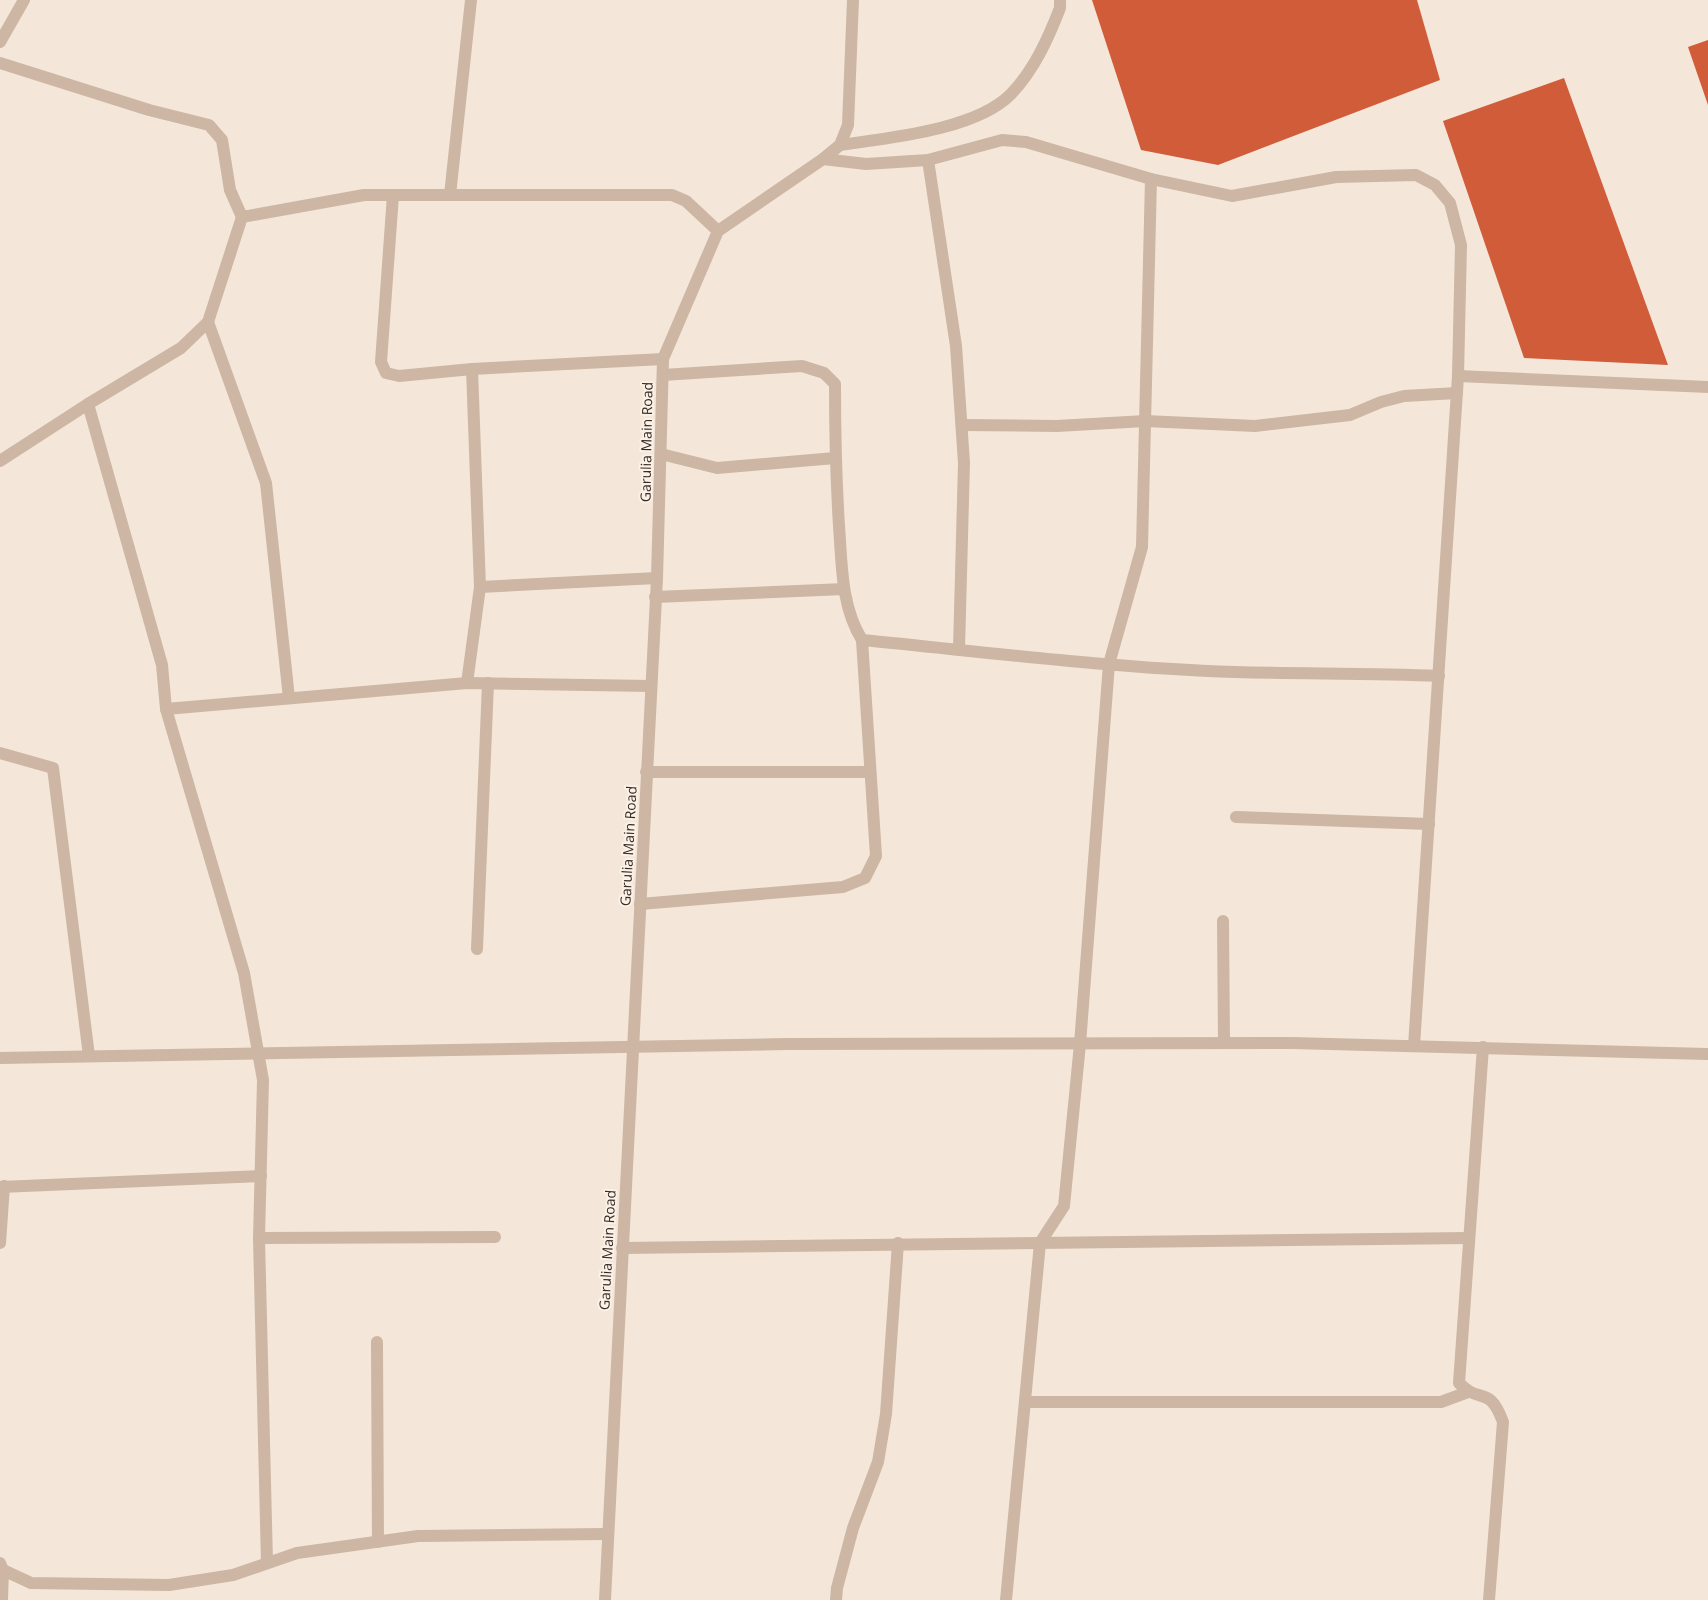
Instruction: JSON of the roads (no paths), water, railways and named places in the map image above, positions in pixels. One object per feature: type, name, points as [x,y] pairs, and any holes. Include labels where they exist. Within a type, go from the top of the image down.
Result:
[{"type":"street","points":[[0,42],[24,0]]},
{"type":"street","points":[[450,195],[471,0]]},
{"type":"street","points":[[242,218],[364,195],[672,195],[686,201],[718,231],[823,159],[840,145],[848,125],[853,0]]},
{"type":"street","points":[[840,145],[906,135],[963,121],[987,112],[1010,95],[1041,53],[1060,8],[1060,0]]},
{"type":"street","points":[[0,63],[149,110],[209,125],[222,140],[230,190],[242,218],[208,322],[182,348],[88,404],[0,461]]},
{"type":"street","points":[[823,159],[866,164],[928,160],[1002,140],[1026,142],[1151,179],[1232,196],[1336,177],[1416,175],[1435,185],[1450,204],[1461,245],[1458,376],[1414,1046]]},
{"type":"street","points":[[928,160],[956,346],[962,425],[964,463],[959,649]]},
{"type":"street","points":[[1006,1600],[1040,1242],[1064,1206],[1080,1044],[1109,664],[1142,546],[1151,179]]},
{"type":"street","points":[[393,195],[381,362],[386,373],[399,376],[472,369],[663,359]]},
{"type":"street","name":"Garulia Main Road","points":[[605,1600],[657,578],[663,359],[718,231]]},
{"type":"street","points":[[208,322],[266,483],[290,698]]},
{"type":"street","points":[[640,904],[843,887],[865,878],[876,856],[862,640],[851,623],[844,589],[835,458],[835,384],[824,373],[802,366],[663,375]]},
{"type":"street","points":[[468,683],[480,587],[472,369]]},
{"type":"street","points":[[1458,376],[1708,387]]},
{"type":"street","points":[[962,425],[1057,426],[1145,421],[1255,426],[1274,425],[1350,415],[1381,402],[1404,396],[1457,393]]},
{"type":"street","points":[[88,404],[162,665],[166,708],[244,973],[264,1080],[259,1238],[267,1563]]},
{"type":"street","points":[[661,454],[717,468],[835,458]]},
{"type":"street","points":[[480,587],[657,578]]},
{"type":"street","points":[[655,597],[844,589]]},
{"type":"street","points":[[862,640],[1109,664],[1234,672],[1438,676]]},
{"type":"street","points":[[166,708],[468,683],[651,686]]},
{"type":"street","points":[[477,949],[488,684]]},
{"type":"street","points":[[0,753],[54,768],[89,1056]]},
{"type":"street","points":[[646,772],[870,772]]},
{"type":"street","points":[[1236,817],[1429,824]]},
{"type":"street","points":[[1223,921],[1224,1043]]},
{"type":"street","points":[[0,1058],[787,1044],[1224,1043],[1708,1054]]},
{"type":"street","points":[[1482,1048],[1459,1383],[1468,1392],[1488,1397],[1497,1406],[1503,1422],[1488,1600]]},
{"type":"street","points":[[0,1243],[2,1187],[261,1176]]},
{"type":"street","points":[[259,1238],[494,1237]]},
{"type":"street","points":[[622,1248],[898,1243],[1469,1238]]},
{"type":"street","points":[[836,1600],[837,1588],[853,1528],[878,1462],[886,1414],[898,1243]]},
{"type":"street","points":[[377,1342],[378,1542]]},
{"type":"street","points":[[1025,1402],[1441,1402],[1468,1392]]},
{"type":"street","points":[[2,1566],[31,1583],[169,1585],[233,1575],[297,1553],[418,1536],[608,1534]]},
{"type":"street","points":[[2,1566],[2,1600]]}]
